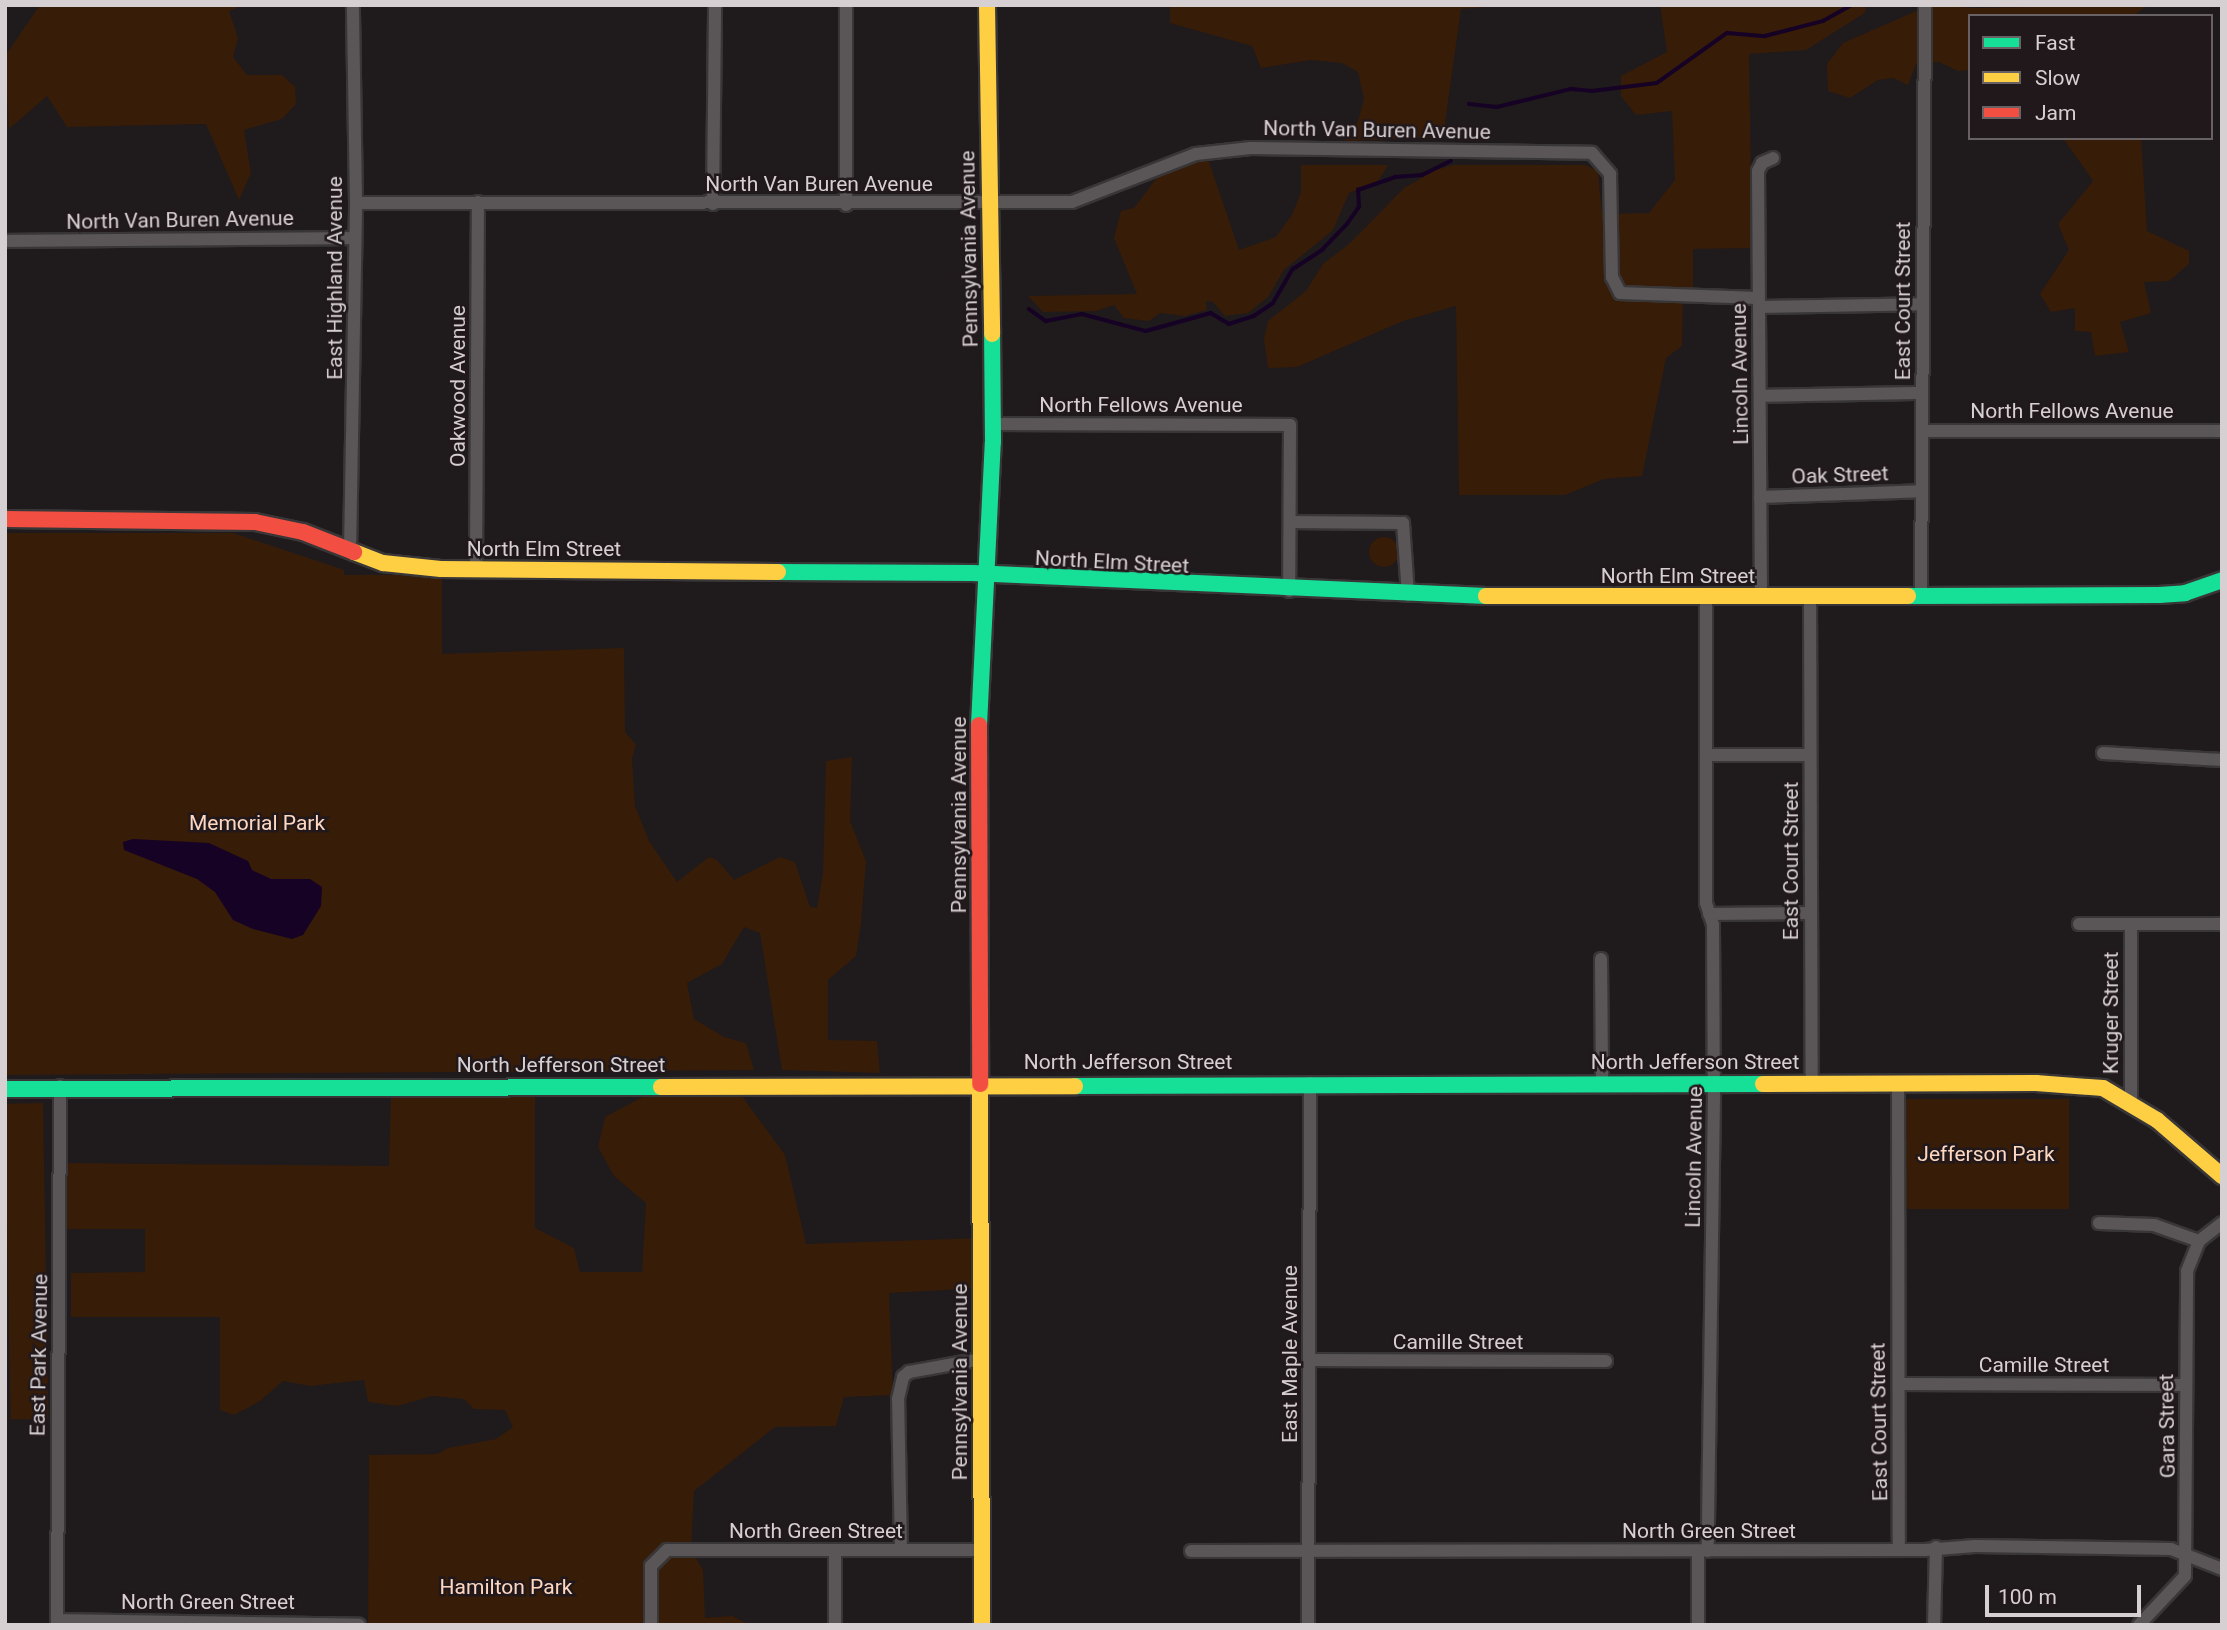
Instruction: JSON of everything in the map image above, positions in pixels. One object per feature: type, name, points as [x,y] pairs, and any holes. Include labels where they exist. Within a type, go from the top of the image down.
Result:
[{"type":"main road","name":"Pennsylvania Avenue","points":[[982,1625],[979,663],[988,577],[993,424],[987,5]]},
{"type":"main road","name":"North Elm Street","points":[[5,519],[255,522],[303,532],[383,563],[476,569],[988,577],[1408,595],[1761,598],[2159,595],[2185,593],[2222,581]]},
{"type":"main road","name":"North Jefferson Street","points":[[5,1089],[60,1086],[980,1083],[2078,1084],[2103,1088],[2131,1102],[2222,1176]]},
{"type":"street","name":"East Highland Avenue","points":[[350,552],[356,202],[353,5]]},
{"type":"street","points":[[713,204],[715,5]]},
{"type":"street","points":[[846,5],[846,205]]},
{"type":"street","name":"East Court Street","points":[[1921,597],[1924,5]]},
{"type":"street","name":"North Van Buren Avenue","points":[[356,202],[846,205],[1072,201],[1196,154],[1251,148],[1592,153],[1605,164],[1611,184],[1612,277],[1620,293],[1758,302]]},
{"type":"street","name":"Lincoln Avenue","points":[[1761,598],[1758,172],[1762,163],[1773,158]]},
{"type":"street","name":"Oakwood Avenue","points":[[476,569],[478,202]]},
{"type":"street","name":"North Van Buren Avenue","points":[[5,241],[355,238]]},
{"type":"street","points":[[1758,302],[1923,304]]},
{"type":"street","points":[[1760,396],[1922,393]]},
{"type":"street","name":"North Fellows Avenue","points":[[993,424],[1290,425],[1290,522]]},
{"type":"street","name":"North Fellows Avenue","points":[[1922,431],[2222,430]]},
{"type":"street","name":"Oak Street","points":[[1760,497],[1921,491]]},
{"type":"street","points":[[1289,591],[1290,522],[1403,523],[1408,595]]},
{"type":"street","name":"Lincoln Avenue","points":[[1698,1625],[1703,1550],[1714,1083],[1713,925],[1709,914],[1706,755],[1706,597]]},
{"type":"street","name":"East Court Street","points":[[1810,597],[1811,1083]]},
{"type":"street","points":[[2102,753],[2222,760]]},
{"type":"street","points":[[1706,755],[1810,755]]},
{"type":"street","points":[[1709,914],[1811,913]]},
{"type":"street","points":[[2079,924],[2222,924]]},
{"type":"street","name":"Kruger Street","points":[[2131,924],[2131,1102]]},
{"type":"street","points":[[1601,959],[1602,1083]]},
{"type":"street","name":"East Maple Avenue","points":[[1308,1625],[1310,1083]]},
{"type":"street","name":"East Court Street","points":[[1898,1083],[1896,1306],[1901,1384],[1899,1550]]},
{"type":"street","name":"East Park Avenue","points":[[57,1623],[60,1086]]},
{"type":"street","points":[[2099,1223],[2154,1225],[2199,1241],[2222,1223]]},
{"type":"street","name":"Gara Street","points":[[2139,1625],[2185,1576],[2188,1556],[2187,1271],[2199,1241]]},
{"type":"street","points":[[901,1550],[898,1399],[903,1377],[909,1372],[981,1359]]},
{"type":"street","name":"Camille Street","points":[[1309,1360],[1606,1361]]},
{"type":"street","name":"Camille Street","points":[[1901,1384],[2186,1385]]},
{"type":"street","points":[[1934,1625],[1936,1547]]},
{"type":"street","name":"North Green Street","points":[[1191,1551],[1899,1550],[1936,1547],[2171,1549],[2222,1569]]},
{"type":"street","name":"North Green Street","points":[[651,1625],[654,1560],[667,1550],[981,1550]]},
{"type":"street","points":[[835,1550],[835,1625]]},
{"type":"street","name":"North Green Street","points":[[57,1623],[359,1623]]},
{"type":"green space","points":[[40,5],[244,5],[229,11],[238,38],[233,57],[247,75],[282,75],[295,87],[296,104],[282,119],[244,130],[251,173],[239,200],[206,124],[67,127],[47,96],[9,129],[5,56]]},
{"type":"green space","points":[[1170,5],[1512,5],[1461,9],[1443,137],[1345,141],[1358,121],[1364,99],[1358,72],[1342,63],[1311,60],[1261,68],[1252,46],[1170,23]]},
{"type":"green space","points":[[1660,5],[1865,5],[1866,12],[1806,50],[1749,54],[1752,248],[1693,249],[1693,290],[1683,291],[1682,346],[1666,358],[1642,476],[1604,479],[1565,495],[1459,495],[1456,306],[1403,321],[1297,367],[1268,368],[1264,339],[1268,321],[1306,291],[1323,264],[1349,244],[1404,188],[1436,170],[1453,165],[1585,165],[1598,171],[1602,214],[1649,213],[1675,180],[1672,111],[1636,115],[1621,96],[1621,76],[1667,52]]},
{"type":"green space","points":[[1930,5],[1975,8],[2148,5],[2136,14],[1968,14],[1968,70],[1958,71],[1939,62],[1916,64],[1908,85],[1893,78],[1878,80],[1850,98],[1828,91],[1827,64],[1843,43]]},
{"type":"green space","points":[[2064,140],[2141,140],[2147,231],[2189,251],[2189,264],[2169,281],[2144,282],[2151,313],[2120,322],[2129,352],[2095,356],[2091,332],[2075,331],[2075,308],[2051,312],[2040,294],[2069,250],[2058,224],[2093,181]]},
{"type":"green space","points":[[1206,153],[1239,250],[1276,237],[1292,215],[1301,192],[1301,165],[1388,165],[1379,180],[1349,193],[1333,230],[1284,270],[1268,297],[1248,313],[1225,316],[1213,302],[1206,301],[1207,310],[1185,316],[1160,313],[1149,321],[1124,318],[1114,305],[1096,311],[1043,312],[1028,296],[1137,294],[1114,238],[1121,211],[1134,208],[1165,167]]},
{"type":"green space","name":"Memorial Park","points":[[5,533],[233,533],[344,570],[344,575],[442,575],[442,654],[624,648],[625,732],[636,745],[632,758],[635,806],[649,841],[677,882],[709,857],[717,860],[734,880],[780,857],[795,862],[810,907],[817,908],[823,872],[826,761],[852,757],[850,821],[866,861],[861,923],[856,956],[828,980],[828,1040],[877,1041],[880,1073],[782,1070],[760,933],[744,927],[722,964],[687,983],[694,1019],[724,1037],[746,1043],[754,1070],[5,1075]]},
{"type":"green space","points":[[1384,537],[1390,538],[1398,546],[1398,558],[1390,566],[1384,567],[1378,566],[1370,558],[1369,552],[1370,546],[1378,538]]},
{"type":"green space","name":"Hamilton Park","points":[[734,1085],[785,1155],[806,1244],[981,1238],[981,1288],[889,1293],[893,1395],[844,1397],[836,1426],[775,1427],[694,1491],[691,1550],[703,1570],[705,1618],[733,1616],[749,1625],[368,1625],[369,1455],[437,1454],[448,1448],[496,1439],[513,1427],[505,1410],[474,1409],[464,1399],[432,1396],[397,1406],[368,1402],[364,1380],[310,1386],[283,1381],[260,1401],[234,1415],[220,1410],[220,1317],[71,1317],[71,1273],[145,1272],[145,1229],[59,1229],[59,1163],[389,1166],[391,1086],[535,1087],[535,1228],[574,1248],[580,1272],[642,1272],[646,1203],[614,1176],[598,1147],[605,1117],[661,1087]]},
{"type":"green space","name":"Jefferson Park","points":[[1903,1099],[2069,1099],[2069,1209],[1903,1209]]},
{"type":"green space","points":[[43,1103],[49,1419],[11,1420],[5,1104]]},
{"type":"shaded area","points":[[133,839],[209,843],[248,861],[252,870],[271,879],[310,879],[322,887],[321,906],[303,935],[292,939],[253,929],[233,920],[215,892],[197,879],[124,850],[123,842]]},
{"type":"waterway","points":[[1469,104],[1497,107],[1571,89],[1592,91],[1657,83],[1727,33],[1765,36],[1823,21],[1852,5]]},
{"type":"waterway","points":[[1029,309],[1046,321],[1082,314],[1146,331],[1211,313],[1229,324],[1254,316],[1273,303],[1293,269],[1322,250],[1347,224],[1359,207],[1358,190],[1395,177],[1422,175],[1451,161]]},
{"type":"traffic: fast","points":[[979,725],[993,442],[992,334]]},
{"type":"traffic: fast","points":[[778,572],[972,573],[1486,596]]},
{"type":"traffic: fast","points":[[1908,596],[2159,595],[2185,593],[2222,580]]},
{"type":"traffic: fast","points":[[1075,1086],[1763,1084]]},
{"type":"traffic: fast","points":[[5,1089],[661,1087]]},
{"type":"traffic: slow","points":[[987,5],[992,334]]},
{"type":"traffic: slow","points":[[354,552],[383,563],[441,569],[778,572]]},
{"type":"traffic: slow","points":[[1486,596],[1908,596]]},
{"type":"traffic: slow","points":[[1763,1084],[2036,1083],[2103,1088],[2157,1120],[2222,1176]]},
{"type":"traffic: slow","points":[[980,1084],[982,1625]]},
{"type":"traffic: slow","points":[[661,1087],[1075,1086]]},
{"type":"traffic: jam","points":[[5,519],[255,522],[303,532],[354,552]]},
{"type":"traffic: jam","points":[[979,725],[980,1084]]}]
